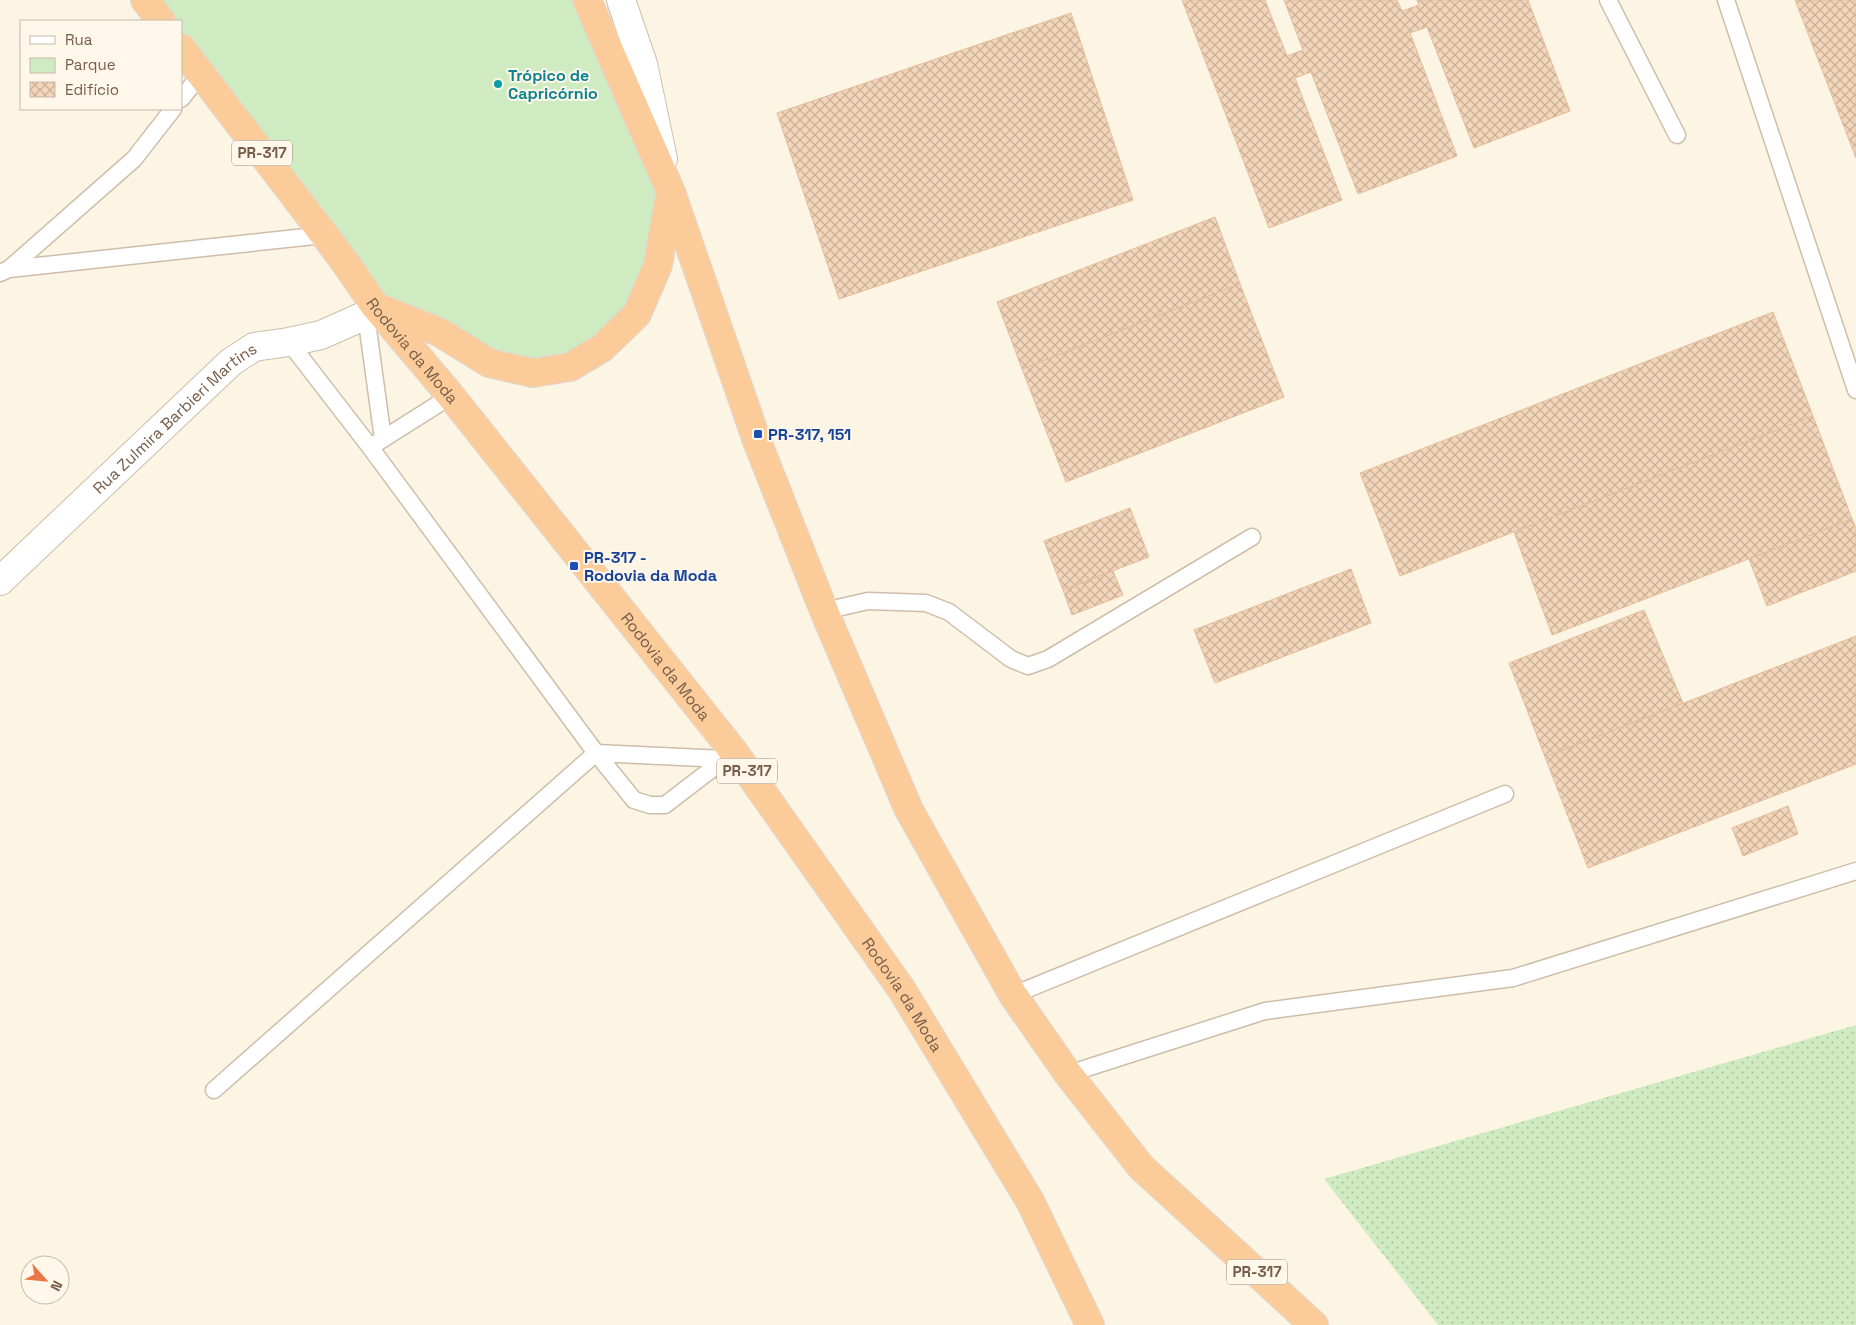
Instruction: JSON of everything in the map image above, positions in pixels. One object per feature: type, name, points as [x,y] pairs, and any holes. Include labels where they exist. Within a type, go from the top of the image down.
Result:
[{"type":"highway","points":[[145,0],[160,20]]},
{"type":"highway","name":"PR-317","points":[[587,0],[671,192],[758,441],[824,611],[909,810],[1013,995],[1068,1074],[1141,1167],[1314,1325]]},
{"type":"highway","name":"Rodovia da Moda","points":[[182,49],[324,235],[371,311],[451,396],[729,755],[902,990],[1030,1201],[1090,1325]]},
{"type":"highway","points":[[371,311],[439,332],[489,363],[533,373],[570,367],[602,348],[637,314],[658,265],[671,192]]},
{"type":"street","points":[[621,0],[643,64],[671,192]]},
{"type":"street","name":"Rua Zulmira Barbieri Martins","points":[[0,581],[231,362],[254,346],[289,342],[321,335],[371,311]]},
{"type":"lane","points":[[1608,0],[1677,135]]},
{"type":"lane","points":[[1726,0],[1856,390]]},
{"type":"lane","points":[[182,98],[201,74]]},
{"type":"lane","points":[[5,271],[134,159],[172,110]]},
{"type":"lane","points":[[5,271],[324,235]]},
{"type":"lane","points":[[371,311],[376,443]]},
{"type":"lane","points":[[289,342],[376,443],[596,753],[634,800],[665,805],[729,755]]},
{"type":"lane","points":[[376,443],[451,396]]},
{"type":"lane","points":[[824,611],[868,601],[926,603],[949,612],[1011,659],[1028,666],[1048,659],[1252,537]]},
{"type":"lane","points":[[214,1090],[596,753],[729,755]]},
{"type":"lane","points":[[1013,995],[1505,794]]},
{"type":"lane","points":[[1068,1074],[1265,1011],[1513,978],[1856,871]]},
{"type":"green space","points":[[145,0],[587,0],[671,192],[637,314],[533,373],[375,306],[182,49],[182,20],[160,20]]},
{"type":"green space","points":[[1856,1025],[1856,1325],[1438,1325],[1324,1179]]},
{"type":"building","points":[[1182,0],[1265,0],[1287,56],[1303,50],[1284,0],[1397,0],[1402,11],[1419,5],[1417,0],[1528,0],[1570,111],[1474,148],[1427,27],[1410,33],[1457,156],[1358,194],[1311,72],[1295,78],[1342,200],[1269,228]]},
{"type":"building","points":[[1795,0],[1856,0],[1856,158]]},
{"type":"building","points":[[1071,13],[1133,200],[839,299],[777,113]]},
{"type":"building","points":[[1215,217],[1240,284],[1022,369],[997,302]]},
{"type":"building","points":[[1240,284],[1284,397],[1066,482],[1022,369]]},
{"type":"building","points":[[1773,312],[1813,416],[1400,576],[1360,473]]},
{"type":"building","points":[[1813,416],[1852,519],[1552,635],[1514,532]]},
{"type":"building","points":[[1130,508],[1149,557],[1063,590],[1044,541]]},
{"type":"building","points":[[1852,519],[1856,528],[1856,571],[1767,606],[1749,559]]},
{"type":"building","points":[[1351,569],[1371,623],[1215,683],[1194,630]]},
{"type":"building","points":[[1113,571],[1123,595],[1072,615],[1063,590]]},
{"type":"building","points":[[1644,610],[1683,703],[1545,757],[1509,663]]},
{"type":"building","points":[[1856,636],[1856,764],[1588,868],[1545,757]]},
{"type":"building","points":[[1788,806],[1798,834],[1743,856],[1732,828]]},
{"type":"place","name":"Trópico de Capricórnio","points":[[498,84]]},
{"type":"place","name":"PR-317, 151","points":[[758,434]]},
{"type":"place","name":"PR-317 - Rodovia da Moda","points":[[574,566]]}]
